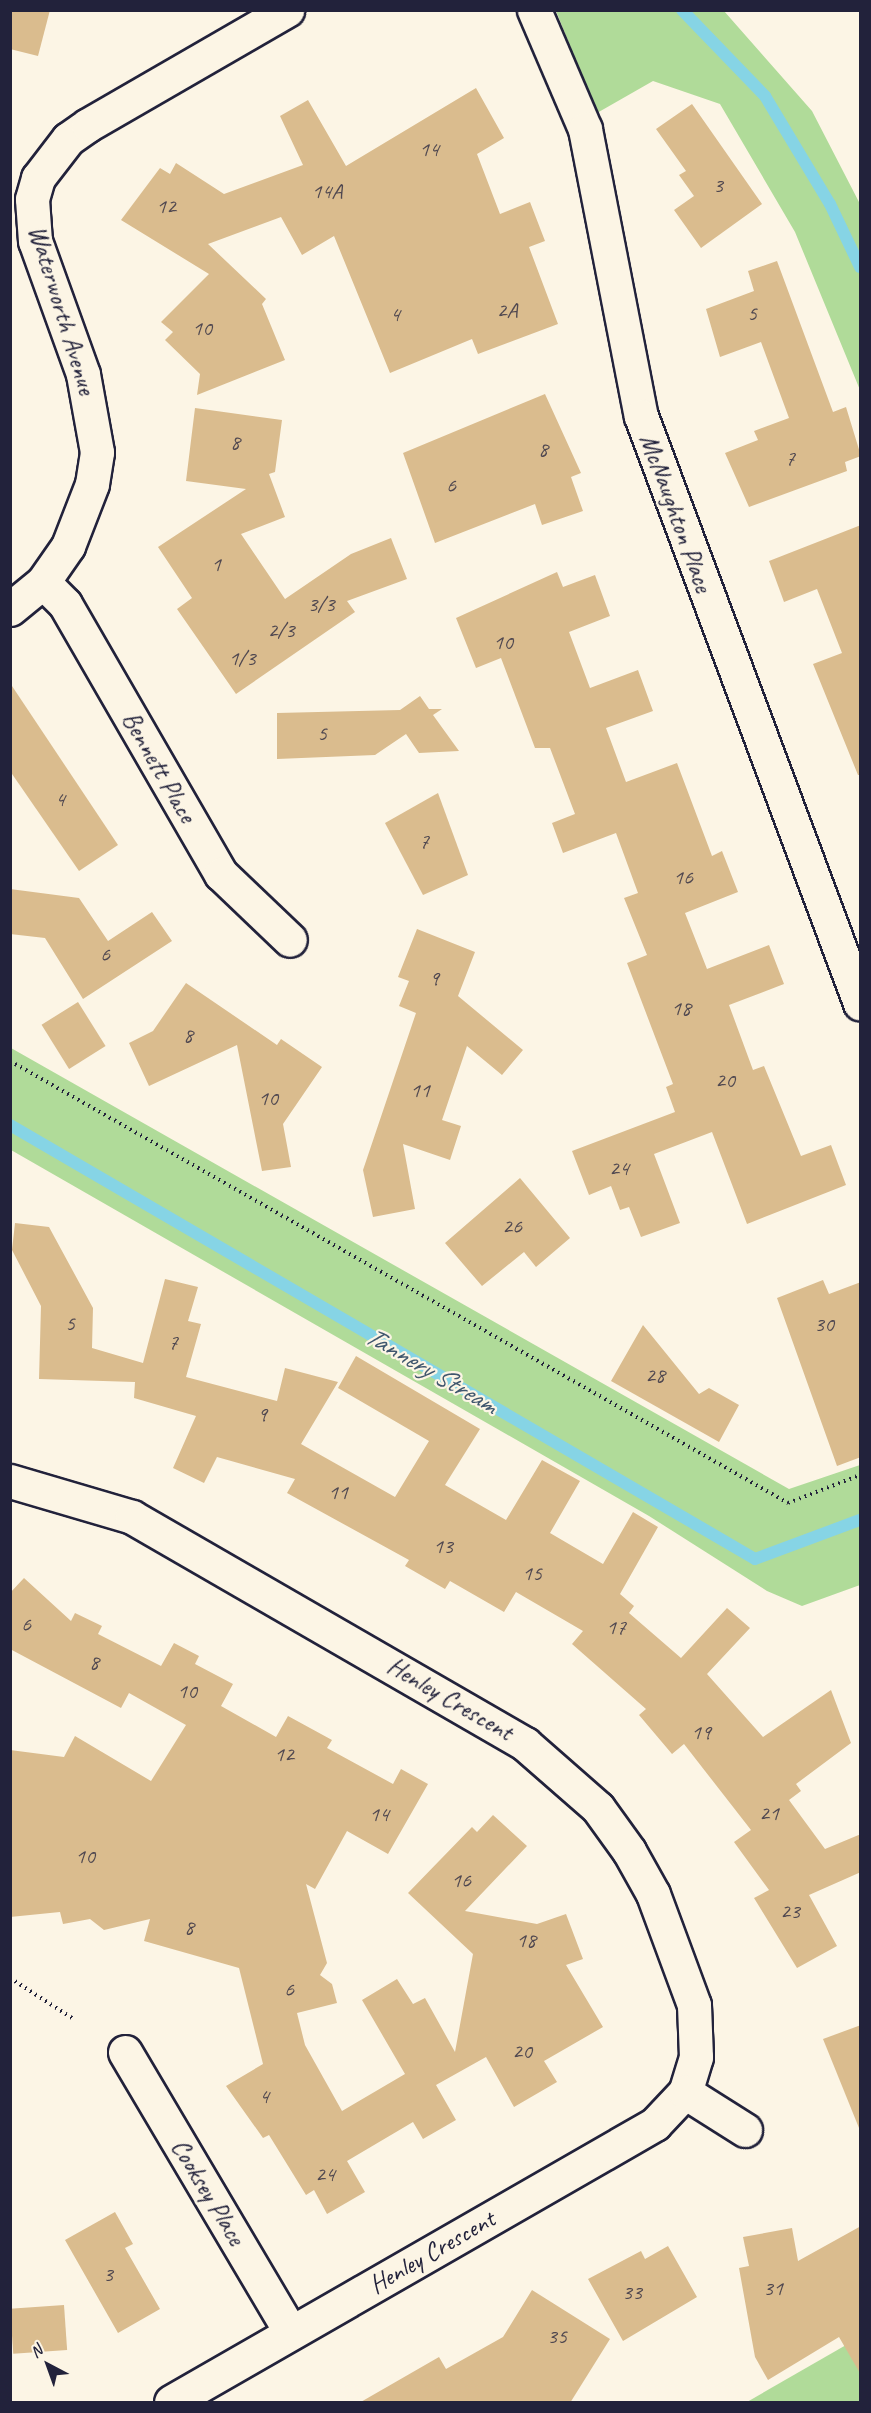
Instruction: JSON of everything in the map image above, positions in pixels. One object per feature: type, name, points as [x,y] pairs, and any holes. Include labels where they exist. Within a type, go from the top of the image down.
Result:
[{"type":"street","name":"Waterworth Avenue","points":[[10,609],[43,582],[82,516],[97,452],[84,374],[35,241],[32,199],[38,178],[68,139],[88,125],[287,10]]},
{"type":"street","name":"McNaughton Place","points":[[534,10],[585,129],[641,416],[861,1004]]},
{"type":"street","name":"Bennett Place","points":[[43,582],[65,604],[221,874],[290,940]]},
{"type":"street","name":"Henley Crescent","points":[[10,1480],[132,1517],[477,1713],[568,1777],[629,1851],[653,1894],[694,2005],[696,2057],[685,2092],[655,2124],[171,2403]]},
{"type":"street","name":"Cooksey Place","points":[[125,2052],[291,2333]]},
{"type":"street","points":[[685,2092],[746,2130]]},
{"type":"path","points":[[10,1061],[788,1503],[861,1475]]},
{"type":"path","points":[[10,1978],[72,2018]]},
{"type":"green space","points":[[556,11],[724,11],[812,111],[860,204],[860,390],[795,232],[720,104],[653,81],[597,113]]},
{"type":"green space","points":[[11,1048],[789,1489],[860,1465],[860,1585],[802,1606],[767,1591],[649,1516],[11,1150]]},
{"type":"green space","points":[[860,2337],[860,2402],[747,2402]]},
{"type":"building","points":[[10,10],[50,10],[38,56],[10,49]]},
{"type":"building","points":[[476,88],[504,138],[477,154],[500,214],[530,202],[545,241],[529,247],[558,324],[478,354],[472,339],[390,373],[334,236],[302,255],[281,217],[208,244],[266,299],[262,304],[285,360],[197,395],[200,374],[165,340],[173,332],[161,322],[209,274],[121,220],[160,168],[170,174],[176,163],[224,194],[303,165],[280,116],[308,100],[346,166]]},
{"type":"building","points":[[692,104],[762,204],[701,248],[674,210],[694,196],[679,175],[686,171],[656,129]]},
{"type":"building","points":[[777,261],[833,412],[846,407],[861,456],[845,462],[847,471],[749,507],[725,453],[758,440],[754,431],[789,418],[761,342],[720,357],[706,309],[754,291],[748,271]]},
{"type":"building","points":[[545,394],[581,473],[571,477],[583,511],[542,525],[535,504],[435,543],[403,453]]},
{"type":"building","points":[[195,408],[282,420],[275,472],[269,474],[285,517],[241,534],[285,599],[351,554],[391,538],[407,579],[347,601],[355,612],[236,694],[177,609],[192,598],[158,547],[246,489],[186,481]]},
{"type":"building","points":[[861,525],[861,775],[858,775],[813,664],[842,653],[817,589],[784,602],[769,561]]},
{"type":"building","points":[[557,572],[563,587],[595,575],[610,616],[569,632],[590,688],[638,670],[653,711],[606,728],[626,782],[677,763],[712,856],[722,851],[738,892],[685,913],[707,969],[769,945],[784,984],[729,1005],[753,1070],[764,1066],[801,1156],[831,1145],[846,1185],[747,1224],[712,1132],[654,1154],[680,1223],[641,1237],[629,1207],[620,1210],[611,1186],[589,1195],[572,1151],[675,1112],[666,1087],[673,1084],[627,963],[647,955],[624,898],[638,893],[616,833],[563,853],[552,823],[575,814],[550,748],[535,748],[501,658],[476,668],[456,618]]},
{"type":"building","points":[[10,683],[118,845],[79,871],[10,771]]},
{"type":"building","points":[[420,696],[429,709],[442,709],[433,715],[459,751],[419,753],[406,734],[375,755],[277,759],[277,713],[400,710]]},
{"type":"building","points":[[438,793],[468,875],[423,895],[385,823]]},
{"type":"building","points":[[10,889],[79,898],[108,941],[152,912],[172,941],[83,999],[45,938],[10,934]]},
{"type":"building","points":[[417,929],[475,952],[458,996],[523,1050],[502,1075],[467,1046],[442,1120],[461,1126],[450,1160],[403,1144],[415,1209],[373,1217],[363,1170],[416,1013],[399,1006],[409,981],[398,977]]},
{"type":"building","points":[[186,983],[277,1045],[281,1039],[322,1067],[283,1124],[291,1167],[262,1171],[237,1045],[149,1086],[129,1043],[153,1031]]},
{"type":"building","points":[[78,1002],[106,1046],[69,1069],[42,1025]]},
{"type":"building","points":[[520,1178],[570,1238],[536,1267],[524,1252],[482,1286],[445,1243]]},
{"type":"building","points":[[15,1223],[49,1227],[93,1308],[92,1348],[143,1363],[165,1279],[198,1287],[188,1321],[201,1324],[186,1377],[277,1401],[285,1368],[338,1382],[301,1444],[395,1497],[429,1441],[338,1388],[356,1356],[480,1429],[445,1485],[506,1520],[542,1460],[580,1481],[550,1533],[603,1564],[633,1512],[658,1527],[620,1594],[634,1606],[629,1613],[681,1658],[727,1608],[750,1628],[707,1674],[763,1737],[831,1690],[851,1743],[796,1784],[801,1791],[789,1800],[825,1849],[861,1834],[861,1872],[809,1895],[837,1946],[797,1968],[754,1898],[769,1890],[734,1842],[751,1830],[684,1744],[672,1754],[639,1715],[646,1709],[572,1644],[583,1631],[516,1592],[504,1612],[450,1581],[445,1589],[405,1566],[409,1560],[287,1493],[295,1479],[217,1457],[204,1483],[173,1468],[196,1416],[134,1398],[135,1382],[39,1379],[41,1306],[12,1250]]},
{"type":"building","points":[[823,1280],[829,1294],[861,1282],[861,1457],[837,1466],[777,1298]]},
{"type":"building","points":[[643,1325],[699,1394],[709,1388],[739,1405],[719,1442],[611,1381]]},
{"type":"building","points":[[24,1578],[71,1621],[75,1613],[102,1626],[98,1634],[161,1666],[174,1643],[199,1656],[195,1664],[233,1684],[221,1706],[276,1737],[288,1716],[332,1740],[327,1748],[393,1784],[401,1769],[428,1784],[388,1854],[347,1831],[315,1889],[306,1884],[327,1963],[320,1975],[332,1984],[337,2003],[297,2013],[305,2045],[342,2111],[405,2074],[362,2000],[397,1979],[413,2004],[425,1998],[455,2052],[473,1954],[408,1893],[472,1827],[477,1832],[493,1815],[527,1846],[465,1911],[537,1924],[566,1914],[583,1959],[566,1965],[603,2027],[544,2061],[557,2082],[514,2107],[486,2057],[436,2085],[456,2120],[423,2139],[413,2122],[347,2161],[365,2192],[327,2214],[314,2190],[306,2195],[269,2135],[263,2138],[226,2086],[263,2064],[239,1968],[144,1941],[150,1919],[104,1930],[90,1919],[63,1924],[60,1912],[10,1917],[10,1750],[64,1757],[75,1736],[151,1781],[186,1725],[129,1693],[121,1708],[10,1649],[10,1593]]},
{"type":"building","points":[[861,2025],[861,2128],[859,2128],[823,2039]]},
{"type":"building","points":[[115,2212],[133,2244],[125,2248],[160,2309],[118,2333],[65,2240]]},
{"type":"building","points":[[861,2226],[861,2375],[839,2337],[768,2380],[755,2357],[739,2268],[749,2266],[743,2237],[792,2228],[798,2261]]},
{"type":"building","points":[[668,2246],[697,2297],[623,2341],[588,2279],[641,2251],[645,2259]]},
{"type":"building","points":[[532,2290],[610,2339],[570,2403],[359,2403],[439,2357],[446,2369],[503,2337]]},
{"type":"building","points":[[64,2305],[67,2350],[13,2354],[10,2309]]},
{"type":"waterway","points":[[682,10],[765,96],[830,204],[860,267]]},
{"type":"waterway","name":"Tannery Stream","points":[[10,1125],[755,1559],[860,1520]]}]
